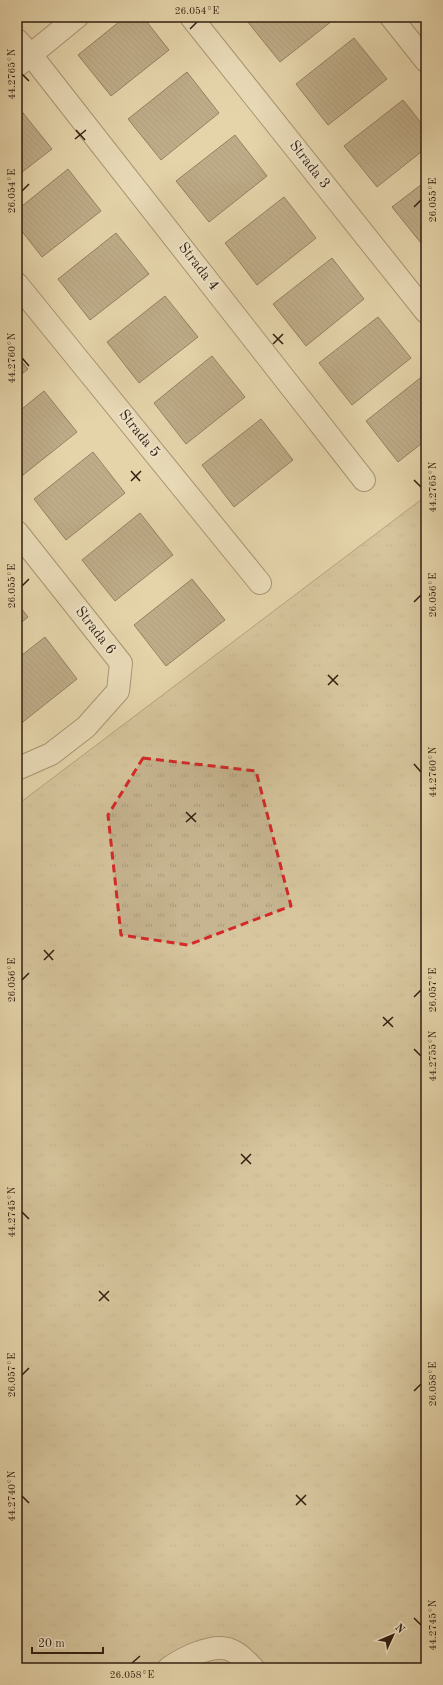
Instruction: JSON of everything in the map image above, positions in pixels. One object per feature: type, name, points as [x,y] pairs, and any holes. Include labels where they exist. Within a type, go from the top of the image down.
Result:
[{"type":"street","points":[[22,53],[77,17]]},
{"type":"street","name":"Strada 3","points":[[191,17],[426,312]]},
{"type":"street","points":[[392,17],[426,61]]},
{"type":"street","name":"Strada 4","points":[[22,53],[364,480]]},
{"type":"street","name":"Strada 5","points":[[17,284],[260,583]]},
{"type":"street","name":"Strada 6","points":[[17,532],[121,663],[118,691],[86,727],[51,754],[17,769]]},
{"type":"street","points":[[170,1668],[208,1649],[227,1649],[239,1655],[253,1668]]},
{"type":"highlighted area","points":[[143,758],[256,771],[291,906],[188,945],[121,935],[108,815]]},
{"type":"green space","points":[[426,496],[426,1663],[420,1668],[17,1668],[17,805]]},
{"type":"building","points":[[125,17],[143,17],[169,50],[111,96],[78,55]]},
{"type":"building","points":[[253,17],[337,17],[280,62],[247,21]]},
{"type":"building","points":[[354,38],[387,79],[328,125],[296,84]]},
{"type":"building","points":[[187,72],[219,113],[161,160],[128,119]]},
{"type":"building","points":[[403,100],[426,129],[426,148],[377,187],[344,146]]},
{"type":"building","points":[[19,108],[52,149],[17,176],[17,110]]},
{"type":"building","points":[[235,135],[267,176],[209,222],[176,181]]},
{"type":"building","points":[[68,169],[101,211],[42,257],[17,225],[17,210]]},
{"type":"building","points":[[426,181],[426,247],[425,248],[392,207]]},
{"type":"building","points":[[284,197],[316,238],[257,285],[225,243]]},
{"type":"building","points":[[116,233],[149,274],[90,320],[58,279]]},
{"type":"building","points":[[332,258],[364,299],[306,346],[273,304]]},
{"type":"building","points":[[165,296],[198,337],[139,383],[107,342]]},
{"type":"building","points":[[378,317],[411,358],[352,405],[319,363]]},
{"type":"building","points":[[17,356],[28,369],[17,378]]},
{"type":"building","points":[[212,356],[245,397],[186,444],[154,403]]},
{"type":"building","points":[[424,375],[426,377],[426,440],[398,462],[366,421]]},
{"type":"building","points":[[44,391],[77,432],[18,479],[17,413]]},
{"type":"building","points":[[261,419],[293,460],[234,507],[202,465]]},
{"type":"building","points":[[93,452],[125,493],[66,540],[34,499]]},
{"type":"building","points":[[140,513],[173,555],[115,601],[82,560]]},
{"type":"building","points":[[192,579],[225,620],[166,666],[134,625]]},
{"type":"building","points":[[17,603],[28,617],[17,626]]},
{"type":"building","points":[[45,637],[77,679],[19,725],[17,722],[17,659]]}]
